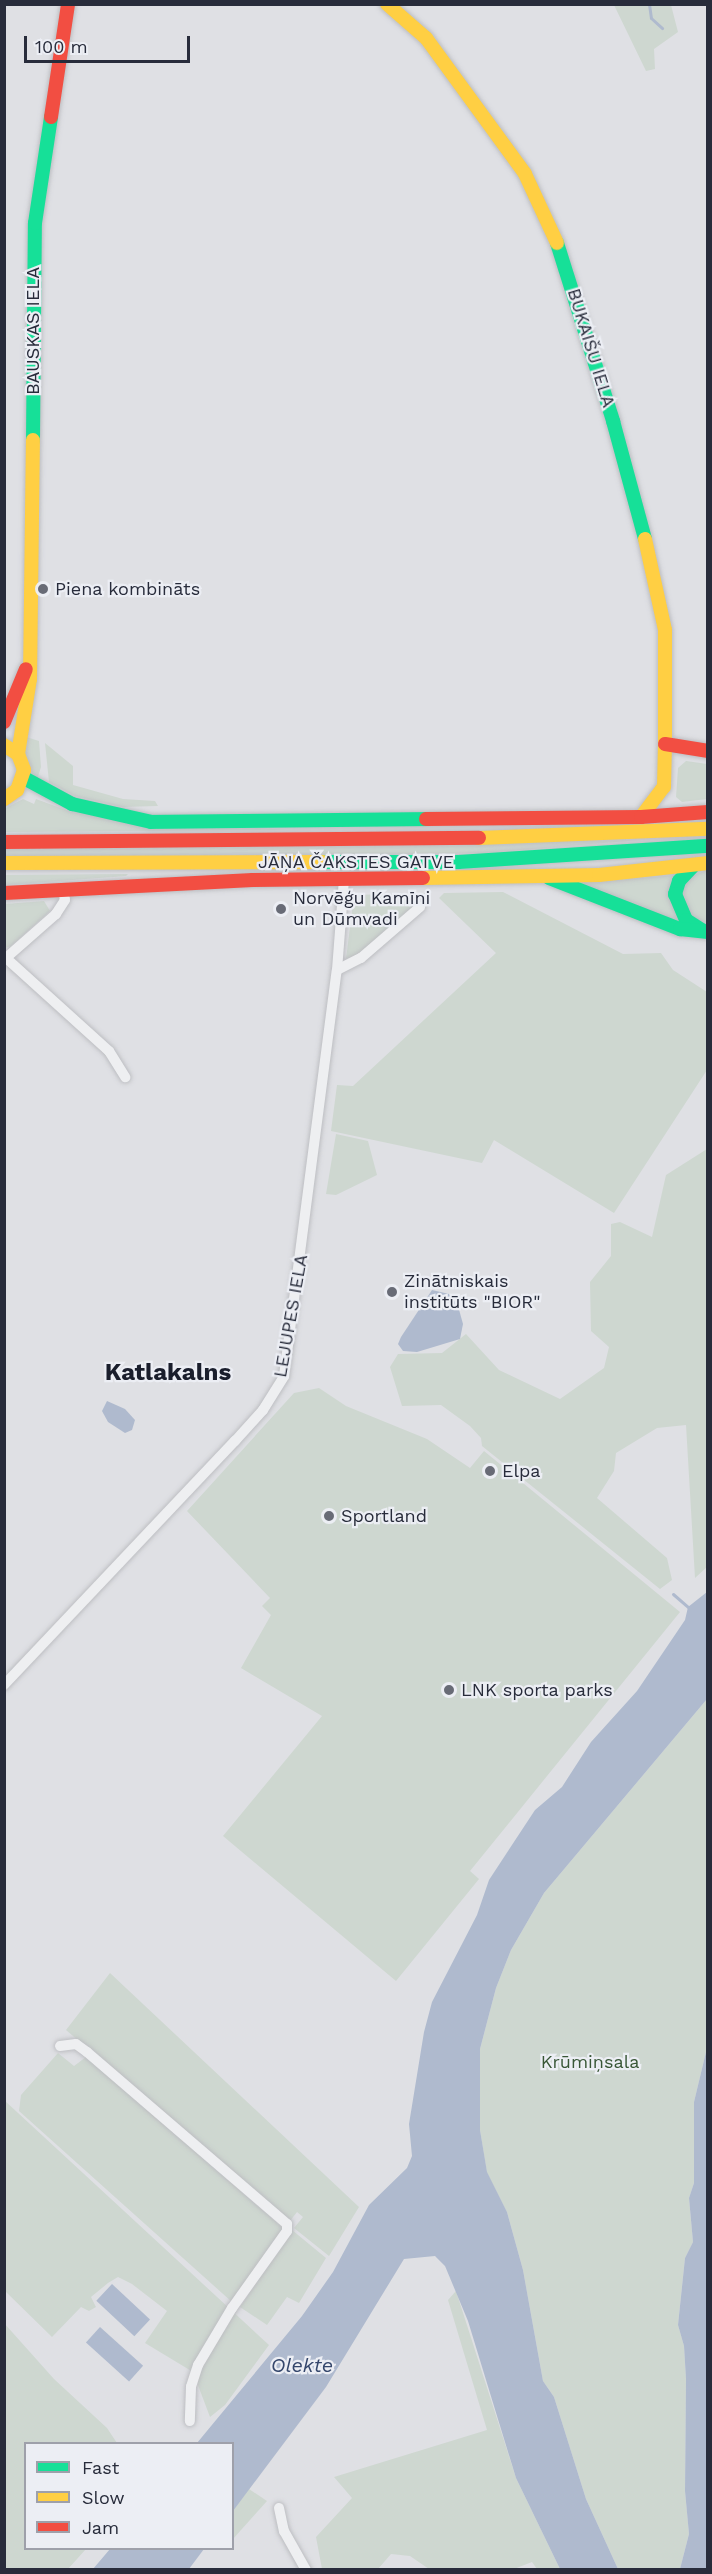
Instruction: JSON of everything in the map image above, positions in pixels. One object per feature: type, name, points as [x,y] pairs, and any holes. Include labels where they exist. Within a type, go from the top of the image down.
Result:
[{"type":"main road","name":"BAUSKAS IELA","points":[[18,754],[30,678],[35,223],[68,4]]},
{"type":"main road","name":"BUKAIŠU IELA","points":[[387,4],[426,39],[525,174],[550,221],[613,421],[658,589],[665,630],[664,787],[641,817]]},
{"type":"main road","points":[[4,722],[29,661]]},
{"type":"main road","points":[[665,744],[708,751]]},
{"type":"main road","points":[[4,745],[18,754],[24,778],[17,790],[4,799]]},
{"type":"main road","points":[[24,778],[72,804],[151,822],[641,817],[708,812]]},
{"type":"main road","name":"JĀŅA ČAKSTES GATVE","points":[[4,842],[536,837],[708,829]]},
{"type":"main road","name":"JĀŅA ČAKSTES GATVE","points":[[4,863],[458,862],[708,846]]},
{"type":"main road","points":[[4,893],[63,888],[344,878],[635,873],[701,864]]},
{"type":"main road","points":[[701,864],[680,881],[675,894],[686,920],[707,932]]},
{"type":"main road","points":[[543,876],[680,929],[707,932]]},
{"type":"street","name":"LEJUPES IELA","points":[[4,1684],[235,1441],[281,1383],[292,1332],[337,970],[344,878]]},
{"type":"street","points":[[63,888],[64,900],[56,914],[6,958],[109,1051],[124,1077]]},
{"type":"street","points":[[337,970],[361,957],[420,907]]},
{"type":"street","points":[[60,2046],[76,2044],[87,2052],[287,2224],[287,2231],[232,2308],[198,2365],[191,2387],[190,2421]]},
{"type":"street","points":[[279,2508],[284,2531],[306,2570]]},
{"type":"green space","points":[[614,5],[671,5],[678,32],[654,49],[655,69],[646,71]]},
{"type":"green space","points":[[23,736],[39,741],[41,767],[36,783],[24,751]]},
{"type":"green space","points":[[45,743],[73,766],[73,785],[123,799],[155,801],[158,806],[122,807],[75,796],[49,782]]},
{"type":"green space","points":[[686,761],[707,764],[707,799],[682,802],[676,797],[678,768]]},
{"type":"green space","points":[[23,799],[34,804],[36,799],[71,812],[285,830],[5,832],[4,809]]},
{"type":"green space","points":[[640,840],[485,853],[5,859],[4,848]]},
{"type":"green space","points":[[707,870],[707,923],[692,918],[682,890],[692,876]]},
{"type":"green space","points":[[128,874],[126,876],[5,885],[5,875]]},
{"type":"green space","points":[[678,875],[679,922],[579,883]]},
{"type":"green space","points":[[503,892],[623,954],[661,953],[673,970],[707,992],[707,1070],[614,1213],[494,1140],[482,1163],[331,1131],[337,1085],[353,1086],[496,953],[439,898],[444,893]]},
{"type":"green space","points":[[428,893],[361,954],[346,959],[354,895]]},
{"type":"green space","points":[[44,901],[50,911],[11,946],[5,948],[5,904]]},
{"type":"green space","points":[[336,1134],[368,1141],[377,1175],[336,1195],[326,1194]]},
{"type":"green space","points":[[707,1149],[708,1566],[695,1578],[686,1425],[657,1428],[616,1453],[614,1471],[597,1498],[667,1558],[672,1580],[660,1589],[482,1446],[481,1438],[470,1426],[441,1405],[402,1406],[390,1367],[398,1354],[442,1353],[466,1334],[499,1370],[560,1399],[604,1368],[609,1347],[591,1331],[590,1282],[611,1256],[611,1224],[620,1222],[652,1237],[666,1175]]},
{"type":"green space","name":"LNK sporta parks","points":[[319,1388],[346,1406],[427,1439],[470,1468],[484,1451],[680,1612],[470,1871],[479,1879],[396,1981],[223,1836],[322,1716],[241,1668],[271,1615],[262,1606],[270,1598],[187,1511],[294,1393]]},
{"type":"green space","name":"Krūmiņsala","points":[[707,1699],[706,2052],[694,2102],[694,2183],[689,2198],[693,2242],[685,2258],[678,2325],[684,2346],[686,2379],[685,2491],[689,2534],[680,2569],[618,2569],[586,2499],[554,2397],[543,2381],[523,2270],[507,2212],[487,2173],[480,2130],[480,2049],[496,1988],[511,1950],[544,1893]]},
{"type":"green space","points":[[110,1973],[359,2207],[329,2256],[294,2228],[303,2217],[297,2212],[290,2221],[66,2030]]},
{"type":"green space","points":[[58,2053],[74,2066],[86,2057],[283,2228],[232,2302],[19,2111],[21,2095]]},
{"type":"green space","points":[[4,2100],[269,2345],[225,2405],[210,2417],[193,2372],[145,2343],[167,2311],[132,2284],[118,2277],[108,2283],[91,2297],[96,2307],[89,2311],[81,2307],[52,2337],[5,2291]]},
{"type":"green space","points":[[292,2230],[326,2258],[299,2303],[287,2297],[267,2325],[240,2307]]},
{"type":"green space","points":[[456,2291],[516,2478],[560,2569],[537,2569],[532,2562],[514,2569],[429,2569],[410,2556],[391,2554],[378,2569],[322,2569],[316,2537],[352,2498],[334,2477],[487,2430],[448,2300]]},
{"type":"green space","points":[[4,2323],[54,2379],[107,2428],[116,2442],[24,2442],[24,2550],[85,2550],[68,2569],[5,2569]]},
{"type":"green space","points":[[249,2489],[267,2501],[234,2538],[234,2508]]},
{"type":"water","points":[[432,1290],[449,1294],[458,1306],[463,1324],[460,1339],[417,1352],[403,1351],[398,1344],[401,1337]]},
{"type":"water","points":[[107,1401],[125,1409],[135,1420],[132,1430],[125,1433],[108,1422],[102,1411]]},
{"type":"water","name":"Olekte","points":[[707,1592],[707,1699],[544,1893],[511,1950],[496,1988],[480,2049],[480,2130],[487,2172],[507,2212],[523,2270],[543,2381],[554,2397],[586,2499],[618,2569],[560,2569],[516,2478],[468,2321],[445,2266],[435,2256],[404,2259],[326,2387],[234,2510],[234,2442],[198,2442],[302,2316],[333,2272],[369,2205],[407,2168],[412,2156],[409,2124],[424,2032],[432,2002],[477,1915],[489,1880],[535,1810],[562,1787],[591,1742],[637,1691],[685,1620],[688,1607]]},
{"type":"water","points":[[707,2007],[707,2569],[680,2569],[689,2534],[685,2491],[686,2379],[684,2346],[678,2325],[685,2258],[693,2242],[689,2198],[694,2183],[694,2102],[706,2052]]},
{"type":"water","points":[[112,2284],[150,2319],[134,2336],[96,2301]]},
{"type":"water","points":[[100,2327],[143,2366],[129,2381],[86,2343]]},
{"type":"water","points":[[109,2550],[203,2550],[189,2569],[93,2569]]},
{"type":"waterway","points":[[649,4],[651,18],[662,28]]},
{"type":"waterway","points":[[673,1594],[688,1607]]},
{"type":"traffic: fast","points":[[33,440],[35,223],[51,117]]},
{"type":"traffic: fast","points":[[557,243],[613,421],[645,539]]},
{"type":"traffic: fast","points":[[24,778],[72,804],[151,822],[426,819]]},
{"type":"traffic: fast","points":[[323,862],[458,862],[708,846]]},
{"type":"traffic: fast","points":[[694,865],[679,881],[675,894],[686,920],[702,930]]},
{"type":"traffic: fast","points":[[549,878],[680,929],[708,932]]},
{"type":"traffic: slow","points":[[387,4],[426,38],[525,174],[557,243]]},
{"type":"traffic: slow","points":[[18,754],[30,679],[33,440]]},
{"type":"traffic: slow","points":[[645,539],[665,630],[665,744]]},
{"type":"traffic: slow","points":[[641,817],[664,787],[665,744]]},
{"type":"traffic: slow","points":[[4,745],[18,754],[24,770],[17,790],[4,799]]},
{"type":"traffic: slow","points":[[479,838],[708,829]]},
{"type":"traffic: slow","points":[[4,863],[323,862]]},
{"type":"traffic: slow","points":[[423,878],[599,875],[708,863]]},
{"type":"traffic: jam","points":[[51,117],[68,4]]},
{"type":"traffic: jam","points":[[4,722],[26,669]]},
{"type":"traffic: jam","points":[[665,744],[708,751]]},
{"type":"traffic: jam","points":[[426,819],[641,817],[708,812]]},
{"type":"traffic: jam","points":[[4,842],[479,838]]},
{"type":"traffic: jam","points":[[4,893],[253,880],[423,878]]},
{"type":"place","name":"Piena kombināts","points":[[43,589]]},
{"type":"place","name":"Norvēģu Kamīni un Dūmvadi","points":[[281,909]]},
{"type":"place","name":"Zinātniskais institūts \"BIOR\"","points":[[392,1292]]},
{"type":"place","name":"Elpa","points":[[490,1471]]},
{"type":"place","name":"Sportland","points":[[329,1516]]},
{"type":"place","name":"LNK sporta parks","points":[[449,1690]]},
{"type":"district","name":"Katlakalns","points":[[168,1373]]}]
